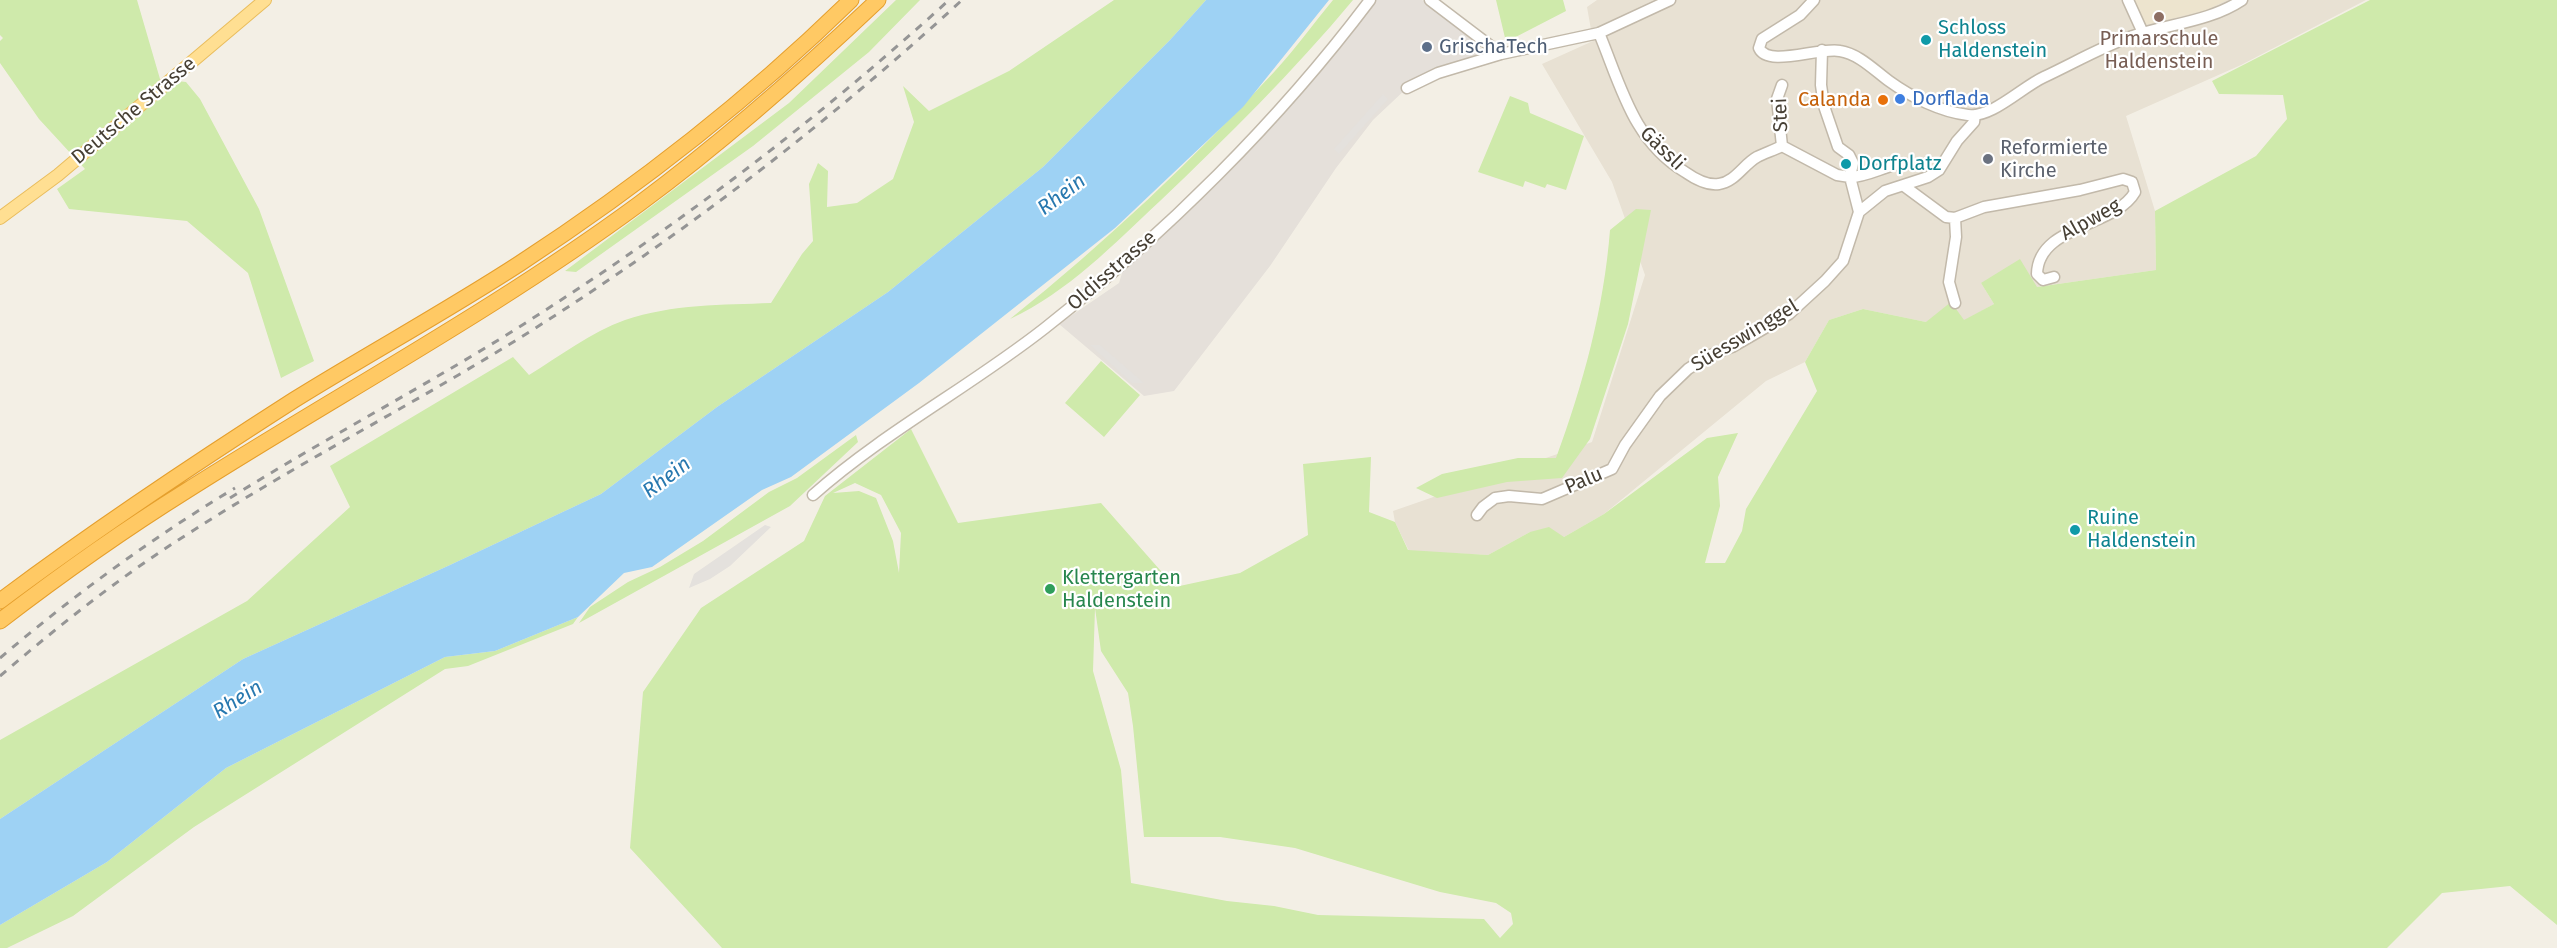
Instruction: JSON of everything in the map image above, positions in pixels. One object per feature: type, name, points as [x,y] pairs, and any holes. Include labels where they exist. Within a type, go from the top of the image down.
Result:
[{"type":"highway","points":[[0,601],[176,478],[296,399],[519,263],[618,195],[729,110],[851,0]]},
{"type":"highway","points":[[0,621],[185,491],[416,351],[528,279],[638,204],[794,80],[878,0]]},
{"type":"main road","name":"Deutsche Strasse","points":[[0,218],[58,175],[265,0]]},
{"type":"street","name":"Oldisstrasse","points":[[813,495],[842,469],[1044,329],[1123,264],[1250,140],[1336,44],[1370,0]]},
{"type":"street","points":[[1430,0],[1501,54]]},
{"type":"street","points":[[1407,88],[1438,73],[1501,54],[1599,33],[1670,0]]},
{"type":"street","points":[[1814,0],[1800,15],[1762,39],[1759,48],[1762,54],[1773,58],[1822,50],[1850,54],[1898,88],[1917,98],[1957,112],[1975,115],[1988,111],[2035,81],[2128,38],[2211,15],[2242,0]]},
{"type":"street","points":[[2128,0],[2143,33]]},
{"type":"street","name":"Gässli","points":[[1599,33],[1637,126],[1650,143],[1680,169],[1696,179],[1719,184],[1728,181],[1755,158],[1782,146]]},
{"type":"street","points":[[1822,50],[1821,85],[1824,106],[1838,147],[1849,155],[1853,163],[1850,177],[1859,212],[1886,191],[1928,177],[1939,170],[1957,141],[1974,122],[1975,115]]},
{"type":"street","name":"Stei","points":[[1782,85],[1777,99],[1782,146]]},
{"type":"street","points":[[1782,146],[1837,175],[1862,177],[1884,167],[1899,164]]},
{"type":"street","name":"Alpweg","points":[[1955,218],[1984,207],[2080,190],[2123,179],[2132,182],[2135,192],[2121,205],[2050,244],[2038,264],[2037,274],[2043,280],[2054,277]]},
{"type":"street","points":[[1904,186],[1946,217],[1955,218],[1956,237],[1949,282],[1956,303]]},
{"type":"street","name":"Süesswinggel","points":[[1660,396],[1688,369],[1708,356],[1732,347],[1788,314],[1825,281],[1843,261],[1859,212]]},
{"type":"street","name":"Palu","points":[[1477,515],[1483,507],[1496,498],[1509,496],[1530,500],[1542,499],[1607,472],[1616,464],[1625,445],[1660,396]]},
{"type":"shaded area","points":[[1373,0],[1422,0],[1478,40],[1476,58],[1407,88],[1373,120],[1336,168],[1270,266],[1174,391],[1144,396],[1059,324],[1119,283],[1124,267],[1200,190]]},
{"type":"shaded area","points":[[1597,0],[2366,0],[2241,65],[2126,116],[2155,211],[2156,270],[2037,287],[1981,283],[1994,304],[1964,321],[1926,322],[1863,309],[1829,320],[1805,362],[1766,381],[1604,514],[1564,537],[1530,532],[1488,555],[1409,551],[1395,522],[1393,511],[1592,442],[1645,275],[1612,182],[1542,64],[1593,41],[1587,7]]},
{"type":"shaded area","name":"Primarschule Haldenstein","points":[[2133,0],[2227,0],[2207,10],[2145,25]]},
{"type":"shaded area","points":[[1383,94],[1388,99],[1339,154],[1334,149]]},
{"type":"shaded area","points":[[1090,345],[1100,345],[1144,383],[1132,383]]},
{"type":"shaded area","points":[[765,525],[771,527],[730,566],[710,579],[689,588],[694,574]]},
{"type":"green space","points":[[0,0],[137,0],[160,79],[186,82],[200,99],[259,209],[314,361],[281,378],[248,273],[187,221],[69,209],[57,189],[85,169],[39,119],[0,63],[0,41],[3,38],[0,35]]},
{"type":"green space","points":[[896,0],[920,0],[869,52],[753,146],[576,272],[565,271],[789,103]]},
{"type":"green space","points":[[1114,0],[1206,0],[1170,40],[1043,167],[888,292],[717,407],[601,494],[243,659],[0,819],[0,740],[247,601],[350,507],[330,466],[513,357],[529,375],[588,338],[625,320],[679,308],[771,303],[802,254],[813,241],[809,184],[818,163],[828,171],[827,207],[857,203],[893,179],[914,122],[903,86],[929,111],[1009,71]]},
{"type":"green space","points":[[1333,0],[1353,0],[1284,78],[1210,153],[1090,266],[1051,295],[1010,319],[1114,231],[1180,169],[1275,71]]},
{"type":"green space","points":[[1496,0],[1563,0],[1566,11],[1506,42]]},
{"type":"green space","points":[[2370,0],[2557,0],[2557,925],[2510,886],[2442,893],[2387,948],[722,948],[630,848],[643,692],[701,608],[804,541],[825,496],[911,429],[958,523],[1101,503],[1175,587],[1240,573],[1308,535],[1303,464],[1371,457],[1369,512],[1395,522],[1408,550],[1488,555],[1530,532],[1549,527],[1564,537],[1604,514],[1707,438],[1738,433],[1718,477],[1720,506],[1705,563],[1725,563],[1742,531],[1746,509],[1817,391],[1805,362],[1829,320],[1863,309],[1926,322],[1951,302],[1964,320],[1994,304],[1981,283],[2020,259],[2037,287],[2156,270],[2155,211],[2256,156],[2287,119],[2283,95],[2219,94],[2212,81]],"holes":[[[855,483],[881,495],[901,533],[899,573],[893,541],[876,498],[859,491],[833,493]],[[1095,608],[1101,651],[1128,693],[1144,837],[1220,837],[1295,848],[1440,892],[1496,903],[1511,913],[1513,924],[1500,938],[1484,919],[1318,915],[1131,883],[1121,770],[1093,671]]]},
{"type":"green space","points":[[1510,96],[1528,103],[1530,113],[1584,136],[1566,190],[1547,184],[1545,188],[1525,181],[1523,187],[1478,172]]},
{"type":"green space","points":[[1636,209],[1651,210],[1628,324],[1590,439],[1562,478],[1507,482],[1437,498],[1416,488],[1442,474],[1518,458],[1556,458],[1591,346],[1603,288],[1610,230]]},
{"type":"green space","points":[[1101,361],[1140,395],[1104,437],[1065,403]]},
{"type":"green space","points":[[856,435],[858,442],[790,506],[579,623],[590,607],[628,582],[660,567],[703,541],[769,492],[797,478]]},
{"type":"green space","points":[[578,617],[573,624],[468,666],[445,669],[194,827],[73,916],[7,948],[0,948],[0,925],[107,862],[226,768],[445,657],[495,651]]},
{"type":"water","name":"Rhein","points":[[1206,0],[1329,0],[1243,107],[1115,228],[919,383],[791,477],[762,490],[652,567],[624,573],[578,617],[495,651],[445,657],[226,768],[107,862],[0,925],[0,819],[243,659],[601,494],[717,407],[888,292],[1043,167],[1170,40]]},
{"type":"railway","points":[[230,498],[508,334],[623,258],[790,135],[949,0]]},
{"type":"railway","points":[[0,676],[94,599],[168,546],[272,482],[510,344],[629,266],[800,139],[962,0]]},
{"type":"railway","points":[[0,658],[114,568],[235,488]]},
{"type":"place","name":"Primarschule Haldenstein","points":[[2159,17]]},
{"type":"place","name":"Schloss Haldenstein","points":[[1926,40]]},
{"type":"place","name":"GrischaTech","points":[[1427,47]]},
{"type":"place","name":"Dorflada","points":[[1900,99]]},
{"type":"place","name":"Calanda","points":[[1883,100]]},
{"type":"place","name":"Reformierte Kirche","points":[[1988,159]]},
{"type":"place","name":"Dorfplatz","points":[[1846,164]]},
{"type":"place","name":"Ruine Haldenstein","points":[[2075,530]]},
{"type":"place","name":"Klettergarten Haldenstein","points":[[1050,589]]}]
